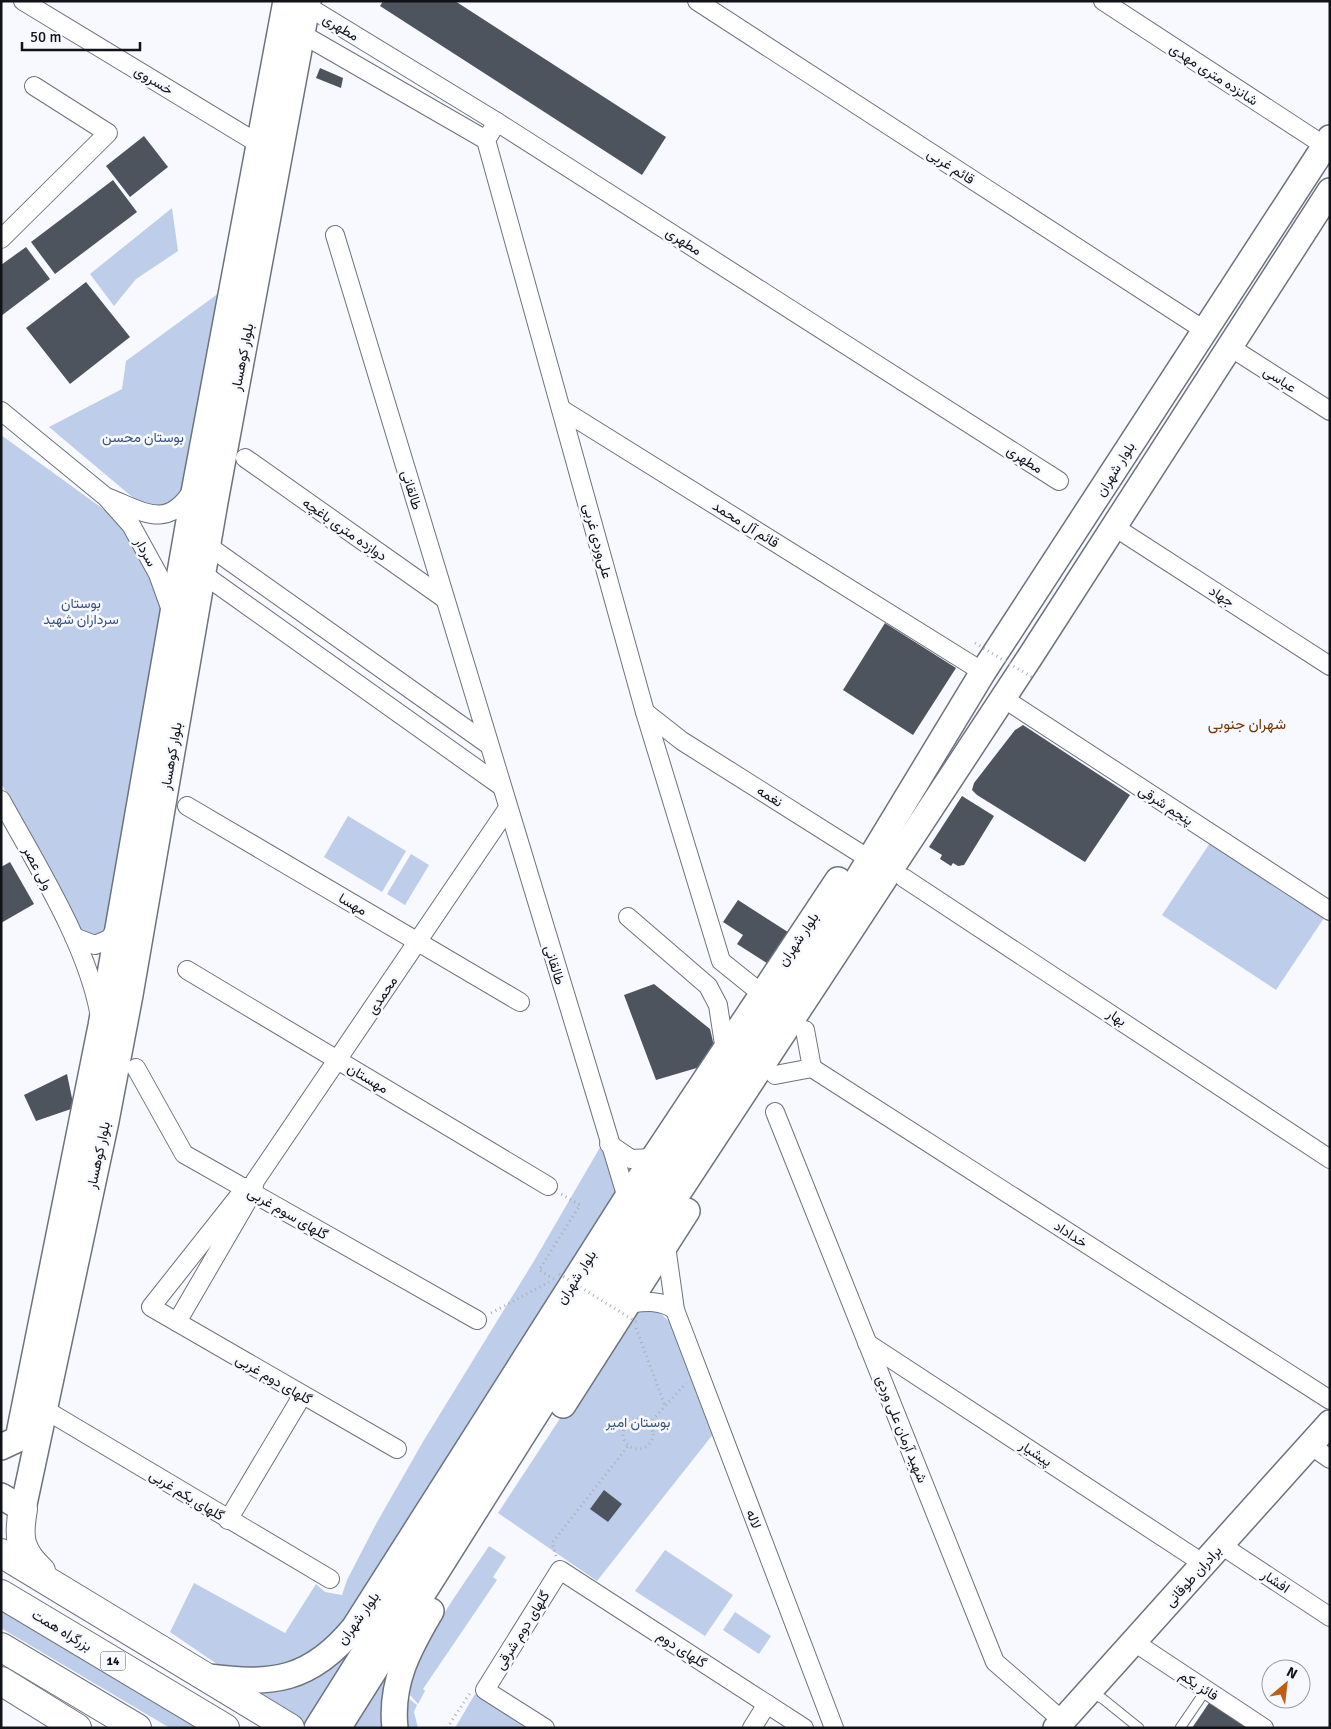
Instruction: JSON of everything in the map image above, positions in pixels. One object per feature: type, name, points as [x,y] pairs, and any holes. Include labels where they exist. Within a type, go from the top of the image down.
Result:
[{"type":"highway","points":[[8,1506],[19,1530],[20,1545],[34,1565],[60,1589]]},
{"type":"highway","points":[[1,1553],[290,1728]]},
{"type":"highway","name":"بزرگراه همت","points":[[1,1594],[225,1728]]},
{"type":"highway","points":[[1,1647],[137,1728]]},
{"type":"highway","points":[[1,1682],[77,1728]]},
{"type":"main road","name":"بلوار کوهسار","points":[[12,1442],[44,1409],[106,1121],[130,995],[193,567],[188,531],[259,144],[300,3]]},
{"type":"main road","name":"بلوار کوهسار","points":[[8,1506],[12,1442],[101,1026],[173,616],[193,567],[207,546],[302,34],[300,3]]},
{"type":"main road","name":"بلوار شهران","points":[[317,1728],[590,1294],[848,895],[983,672],[1204,330],[1264,242],[1327,142]]},
{"type":"main road","points":[[338,1728],[610,1298],[1003,698],[1330,192]]},
{"type":"main road","name":"بلوار شهران","points":[[208,1677],[244,1682],[278,1678],[293,1674],[320,1661],[346,1638],[365,1612],[627,1198],[762,994],[876,824],[904,803]]},
{"type":"main road","points":[[395,1728],[394,1707],[398,1678],[416,1636],[632,1314],[666,1246],[904,878],[924,818]]},
{"type":"main road","name":"برادران طوقانی","points":[[1060,1725],[1221,1545],[1320,1452],[1330,1423]]},
{"type":"street","name":"خسروی","points":[[23,1],[259,144]]},
{"type":"street","name":"قائم غربی","points":[[697,1],[1204,330]]},
{"type":"street","name":"شانزده متری مهدی","points":[[1103,1],[1327,142]]},
{"type":"street","name":"مطهری","points":[[300,3],[498,122],[1059,480]]},
{"type":"street","name":"مطهری","points":[[302,34],[486,140]]},
{"type":"street","points":[[1,239],[108,133],[34,86]]},
{"type":"street","points":[[486,140],[498,122]]},
{"type":"street","name":"علی‌وردی غربی","points":[[486,140],[645,712],[722,961]]},
{"type":"street","name":"طالقانی","points":[[335,236],[609,1144],[627,1198]]},
{"type":"street","name":"عباسی","points":[[1230,347],[1330,411]]},
{"type":"street","name":"قائم آل محمد","points":[[561,409],[983,672]]},
{"type":"street","name":"سردار","points":[[1,411],[106,497],[131,525],[158,574],[173,616]]},
{"type":"street","name":"دوازده متری باغچه","points":[[246,458],[445,599]]},
{"type":"street","name":"سردار","points":[[106,497],[141,511],[163,515],[175,512],[183,506],[196,486]]},
{"type":"street","name":"جهاد","points":[[1113,526],[1330,666]]},
{"type":"street","points":[[188,531],[489,746]]},
{"type":"street","points":[[193,567],[501,786]]},
{"type":"street","name":"پنجم شرقی","points":[[1003,698],[1330,912]]},
{"type":"street","name":"نغمه","points":[[645,712],[682,741],[858,852]]},
{"type":"street","points":[[658,757],[682,741]]},
{"type":"street","name":"ولی عصر","points":[[2,800],[74,937],[92,985],[101,1026]]},
{"type":"street","name":"مهسا","points":[[187,806],[520,1002]]},
{"type":"street","name":"محمدی","points":[[250,1187],[508,808]]},
{"type":"street","name":"بهار","points":[[904,878],[960,913],[1330,1159]]},
{"type":"street","points":[[628,917],[708,986],[718,1005],[725,1050]]},
{"type":"street","points":[[74,937],[95,945],[109,939],[120,924]]},
{"type":"street","points":[[699,978],[722,961],[762,994]]},
{"type":"street","name":"مهستان","points":[[187,970],[548,1186]]},
{"type":"street","points":[[775,1075],[807,1068],[804,1030]]},
{"type":"street","name":"گلهای سوم غربی","points":[[136,1068],[184,1154],[250,1187],[477,1320]]},
{"type":"street","name":"خداداد","points":[[807,1068],[1330,1400]]},
{"type":"street","name":"شهید آرمان علی وردی","points":[[775,1112],[995,1662],[1060,1725]]},
{"type":"street","points":[[609,1144],[631,1159],[653,1158]]},
{"type":"street","points":[[177,1322],[250,1187]]},
{"type":"street","name":"گلهای دوم غربی","points":[[250,1187],[151,1307],[302,1396],[397,1449]]},
{"type":"street","name":"لاله","points":[[666,1246],[675,1310],[834,1728]]},
{"type":"street","points":[[632,1314],[657,1302],[667,1304],[675,1310]]},
{"type":"street","name":"پیشیار","points":[[867,1343],[1204,1564]]},
{"type":"street","points":[[228,1520],[302,1396]]},
{"type":"street","name":"گلهای یکم غربی","points":[[44,1409],[330,1579]]},
{"type":"street","name":"افشار","points":[[1221,1545],[1330,1617]]},
{"type":"street","name":"گلهای دوم شرقی","points":[[484,1690],[560,1570]]},
{"type":"street","name":"گلهای دوم","points":[[560,1570],[804,1728]]},
{"type":"street","name":"فائز یکم","points":[[1134,1642],[1264,1728]]},
{"type":"street","points":[[484,1690],[545,1728]]},
{"type":"street","points":[[752,1728],[767,1704]]},
{"type":"lane","points":[[1180,1728],[1206,1690]]},
{"type":"lane","points":[[1090,1692],[1103,1699],[1139,1728]]},
{"type":"path","points":[[975,643],[1035,679]]},
{"type":"path","points":[[477,1320],[554,1280],[539,1270],[580,1206],[548,1186]]},
{"type":"path","points":[[559,1274],[632,1314]]},
{"type":"path","points":[[635,1330],[665,1406]]},
{"type":"path","points":[[650,1424],[698,1370]]},
{"type":"path","points":[[641,1419],[650,1424],[653,1433],[647,1446],[638,1449],[628,1446],[623,1437],[624,1427],[627,1423],[641,1419]]},
{"type":"path","points":[[552,1543],[628,1446]]},
{"type":"path","points":[[447,1728],[472,1691],[484,1690]]},
{"type":"green space","points":[[172,208],[178,251],[136,279],[114,306],[90,274]]},
{"type":"green space","name":"بوستان محسن","points":[[219,293],[187,492],[177,506],[143,506],[49,427],[122,389],[126,361]]},
{"type":"green space","name":"بوستان سرداران شهید","points":[[1,435],[106,511],[125,528],[159,592],[161,610],[112,924],[100,938],[83,934],[1,783]]},
{"type":"green space","points":[[348,816],[406,851],[382,892],[324,857]]},
{"type":"green space","points":[[1210,843],[1324,918],[1276,990],[1162,915]]},
{"type":"green space","points":[[411,854],[429,865],[405,905],[387,894]]},
{"type":"green space","points":[[602,1144],[616,1185],[616,1194],[354,1618],[295,1668],[227,1671],[170,1632],[194,1583],[285,1633],[316,1584],[325,1592],[342,1595],[347,1580],[376,1524],[424,1440],[534,1261]]},
{"type":"green space","name":"بوستان امیر","points":[[656,1309],[673,1325],[714,1433],[597,1581],[498,1513],[630,1312]]},
{"type":"green space","points":[[489,1546],[506,1557],[493,1577],[497,1580],[423,1689],[425,1691],[418,1704],[409,1694],[422,1654],[442,1617]]},
{"type":"green space","points":[[665,1550],[733,1595],[705,1636],[635,1591]]},
{"type":"green space","points":[[1,1611],[199,1728],[170,1728],[1,1628]]},
{"type":"green space","points":[[735,1612],[771,1636],[759,1654],[723,1630]]},
{"type":"green space","points":[[379,1615],[309,1728],[305,1728],[231,1683],[249,1686]]},
{"type":"green space","points":[[398,1645],[390,1728],[351,1728]]},
{"type":"green space","points":[[401,1692],[417,1705],[414,1712],[418,1728],[400,1728]]},
{"type":"green space","points":[[475,1694],[530,1728],[455,1728]]},
{"type":"building","points":[[383,1],[455,1],[666,137],[642,175],[380,6]]},
{"type":"building","points":[[320,68],[343,78],[341,88],[316,78]]},
{"type":"building","points":[[144,136],[168,167],[130,197],[106,166]]},
{"type":"building","points":[[113,180],[137,212],[55,274],[31,242]]},
{"type":"building","points":[[26,247],[50,279],[1,316],[1,265]]},
{"type":"building","points":[[86,282],[130,337],[70,384],[26,328]]},
{"type":"building","points":[[885,623],[956,668],[913,735],[843,690]]},
{"type":"building","points":[[1023,725],[1130,795],[1085,862],[977,795],[972,790],[974,783],[1015,730]]},
{"type":"building","points":[[962,796],[994,816],[964,865],[958,866],[953,863],[951,866],[940,859],[942,855],[929,847]]},
{"type":"building","points":[[10,862],[34,904],[1,923],[1,867]]},
{"type":"building","points":[[738,900],[791,934],[770,965],[737,944],[743,935],[723,922]]},
{"type":"building","points":[[654,984],[710,1029],[714,1046],[700,1067],[656,1080],[624,995]]},
{"type":"building","points":[[67,1074],[74,1108],[36,1121],[24,1095]]},
{"type":"building","points":[[604,1490],[622,1504],[608,1522],[590,1509]]},
{"type":"building","points":[[1211,1700],[1252,1728],[1192,1728]]},
{"type":"district","name":"شهران جنوبی","points":[[1247,724]]}]
